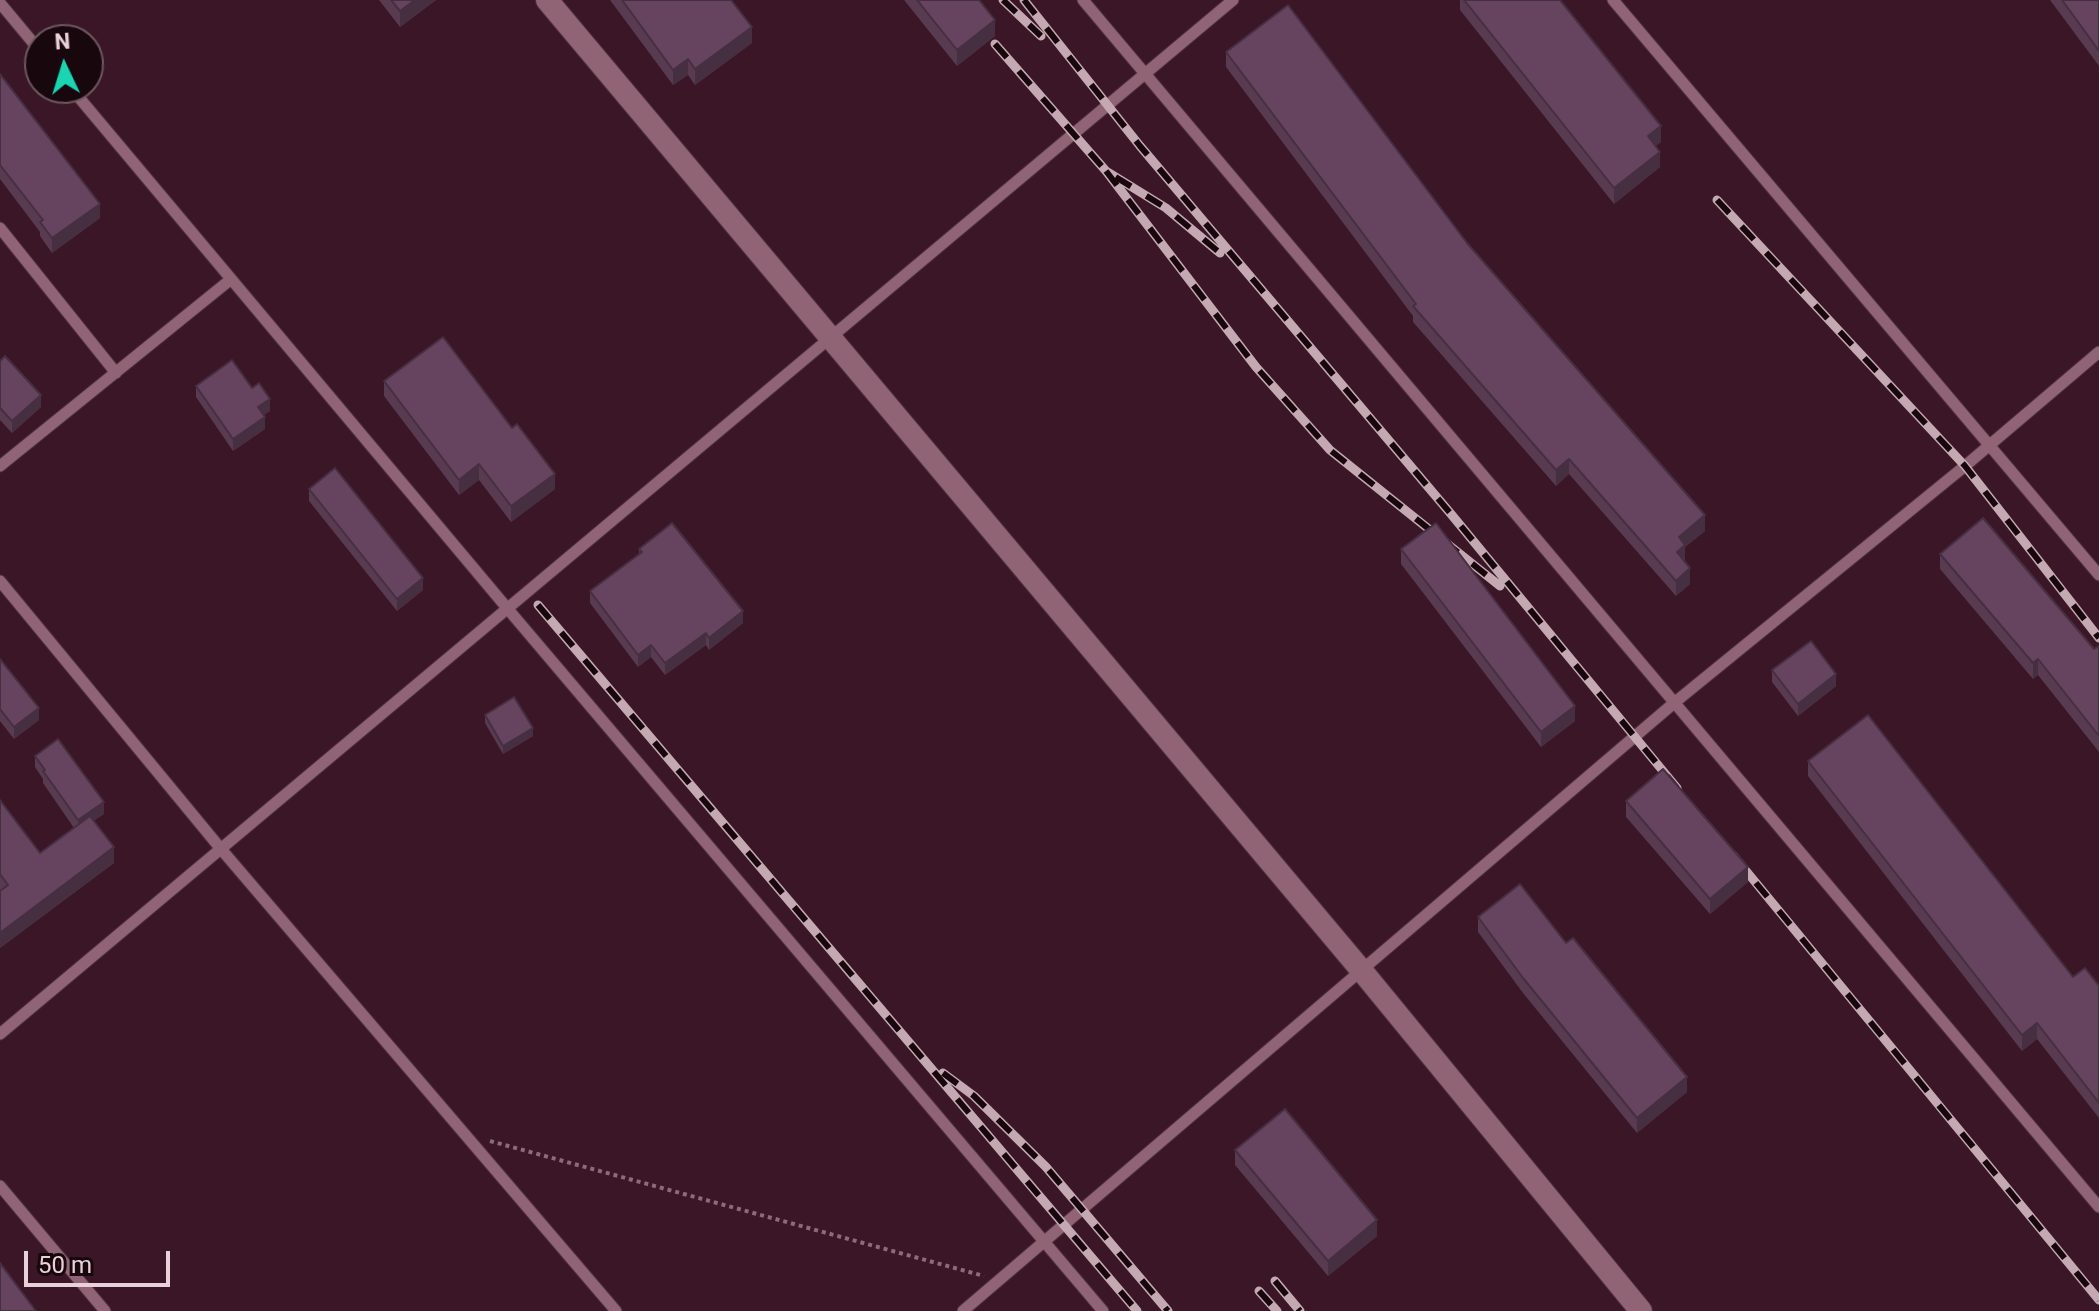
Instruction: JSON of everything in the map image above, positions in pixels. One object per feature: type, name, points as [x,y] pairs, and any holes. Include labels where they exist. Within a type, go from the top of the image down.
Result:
[{"type":"street","points":[[547,0],[1362,971],[1641,1311]]},
{"type":"lane","points":[[1083,0],[2099,1207]]},
{"type":"lane","points":[[0,1034],[1233,0]]},
{"type":"lane","points":[[1613,0],[2099,575]]},
{"type":"lane","points":[[0,3],[24,32]]},
{"type":"lane","points":[[84,104],[1103,1311]]},
{"type":"lane","points":[[0,228],[116,373]]},
{"type":"lane","points":[[0,466],[230,280]]},
{"type":"lane","points":[[963,1311],[1674,703],[1965,466],[2099,352]]},
{"type":"lane","points":[[0,581],[221,849],[616,1311]]},
{"type":"lane","points":[[0,1186],[105,1311]]},
{"type":"path","points":[[465,1134],[999,1280]]},
{"type":"building","points":[[391,0],[415,0],[400,11]]},
{"type":"building","points":[[622,0],[731,0],[752,27],[695,69],[688,59],[673,70]]},
{"type":"building","points":[[917,0],[979,0],[995,20],[957,50]]},
{"type":"building","points":[[1464,0],[1560,0],[1661,126],[1648,136],[1660,152],[1614,188]]},
{"type":"building","points":[[2062,0],[2099,0],[2099,51]]},
{"type":"building","points":[[1288,5],[1467,243],[1705,515],[1679,537],[1685,545],[1677,552],[1690,568],[1676,581],[1569,459],[1556,470],[1413,306],[1416,304],[1226,52]]},
{"type":"building","points":[[0,74],[100,204],[52,238],[40,222],[43,220],[0,165]]},
{"type":"building","points":[[443,337],[512,428],[517,424],[555,474],[511,506],[479,464],[459,480],[384,381]]},
{"type":"building","points":[[5,356],[41,395],[12,421],[0,408],[0,361]]},
{"type":"building","points":[[232,360],[252,388],[259,383],[270,399],[258,407],[265,417],[233,439],[196,386]]},
{"type":"building","points":[[335,468],[423,578],[397,599],[309,489]]},
{"type":"building","points":[[1983,518],[2094,649],[2099,646],[2099,736],[2038,659],[2033,663],[1940,554]]},
{"type":"building","points":[[672,523],[743,611],[709,638],[706,633],[665,663],[651,645],[638,655],[590,591],[642,552],[639,549]]},
{"type":"building","points":[[1436,523],[1575,706],[1541,732],[1401,549]]},
{"type":"building","points":[[1811,641],[1836,674],[1798,704],[1772,670]]},
{"type":"building","points":[[0,659],[39,708],[14,727],[0,709]]},
{"type":"building","points":[[514,697],[533,728],[503,746],[485,715]]},
{"type":"building","points":[[1868,715],[2073,977],[2085,968],[2099,986],[2099,1103],[2037,1023],[2022,1035],[1808,761]]},
{"type":"building","points":[[58,739],[104,802],[78,820],[35,756]]},
{"type":"building","points":[[1663,769],[1748,867],[1710,899],[1626,801]]},
{"type":"building","points":[[0,800],[40,853],[90,816],[114,847],[0,933],[0,891],[8,885],[0,874]]},
{"type":"building","points":[[1520,884],[1566,943],[1573,938],[1687,1077],[1637,1118],[1523,978],[1478,917]]},
{"type":"building","points":[[1285,1109],[1377,1220],[1328,1261],[1235,1150]]},
{"type":"building","points":[[0,1263],[36,1311],[0,1311]]},
{"type":"railway","points":[[1003,0],[1041,36]]},
{"type":"railway","points":[[1024,0],[1140,146],[1451,514],[1677,788]]},
{"type":"railway","points":[[995,44],[1106,171],[1166,208],[1220,253]]},
{"type":"railway","points":[[1106,171],[1256,367],[1330,450],[1500,586]]},
{"type":"railway","points":[[1717,200],[1965,466],[2099,638]]},
{"type":"railway","points":[[538,605],[1137,1311]]},
{"type":"railway","points":[[1733,855],[2099,1300]]},
{"type":"railway","points":[[943,1073],[974,1096],[1046,1167],[1168,1311]]},
{"type":"railway","points":[[1275,1281],[1300,1311]]},
{"type":"railway","points":[[1259,1291],[1277,1311]]}]
